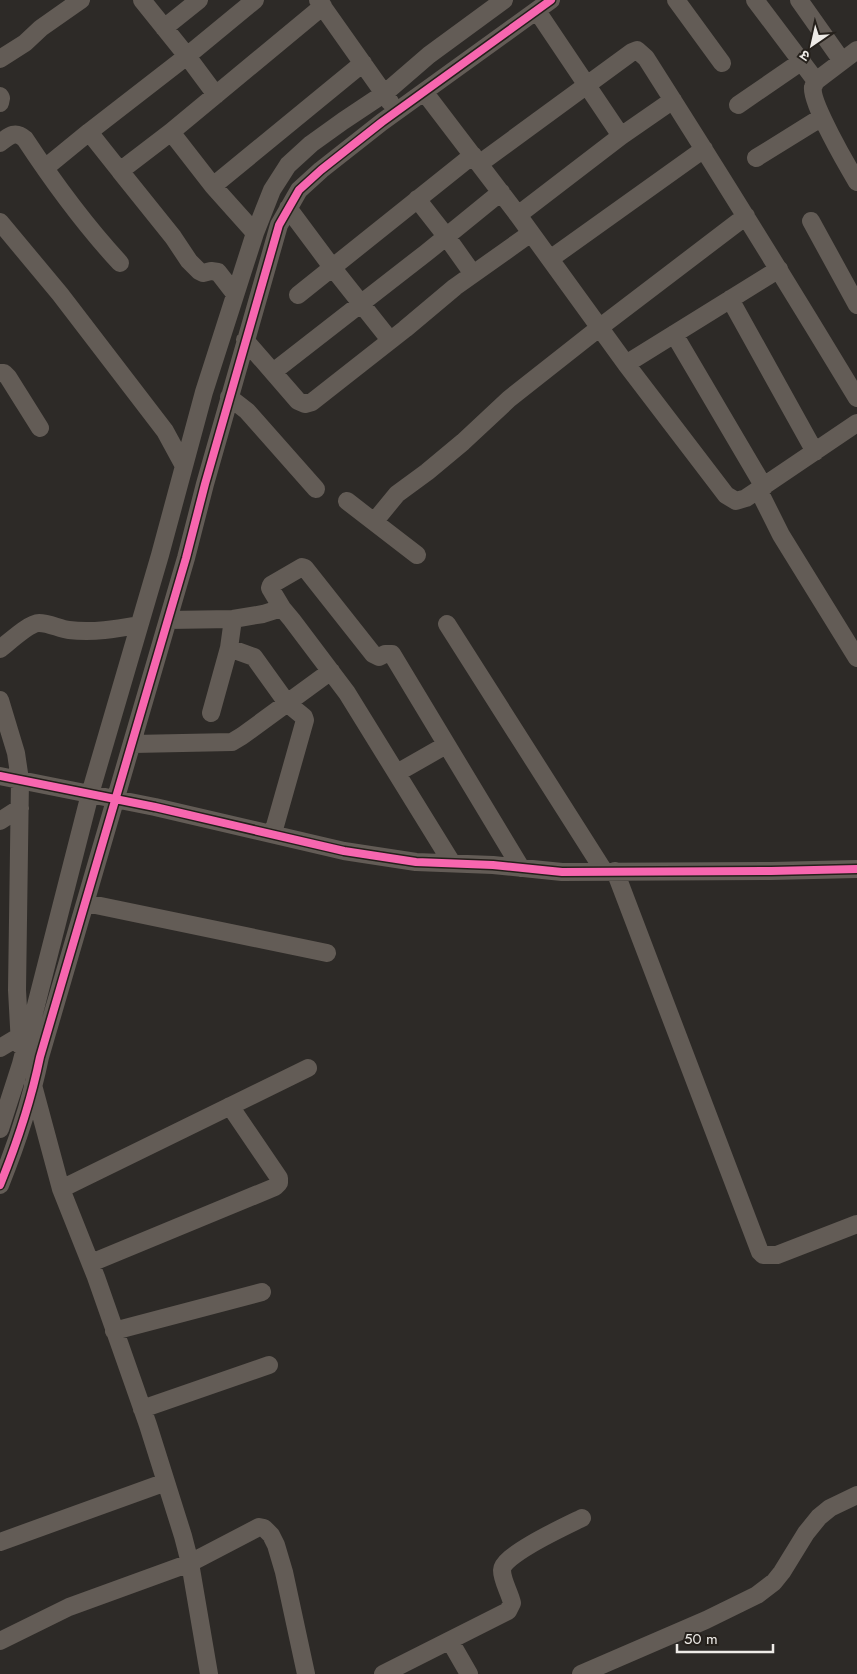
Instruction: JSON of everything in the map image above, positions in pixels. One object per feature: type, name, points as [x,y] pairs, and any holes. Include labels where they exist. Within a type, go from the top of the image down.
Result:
[{"type":"street","points":[[0,59],[25,43],[56,17],[81,0]]},
{"type":"street","points":[[142,0],[216,95]]},
{"type":"street","points":[[164,28],[199,0]]},
{"type":"street","points":[[45,168],[256,0]]},
{"type":"street","points":[[0,1129],[27,1074],[40,1057],[86,903],[103,797],[140,624],[174,555],[204,484],[279,225],[298,190],[391,103],[429,55],[504,0]]},
{"type":"street","points":[[0,1185],[11,1158],[27,1074],[103,797],[133,744],[168,620],[184,466],[204,392],[235,294],[255,233],[272,190],[288,165],[319,138],[391,103],[425,93],[551,0]]},
{"type":"street","points":[[676,0],[722,63]]},
{"type":"street","points":[[755,0],[816,80]]},
{"type":"street","points":[[799,0],[842,61]]},
{"type":"street","points":[[120,172],[216,95],[321,3],[391,103]]},
{"type":"street","points":[[537,11],[621,136]]},
{"type":"street","points":[[298,295],[417,198],[587,86],[637,50],[646,58],[704,149],[857,398]]},
{"type":"street","points":[[857,50],[816,80],[813,87],[813,93],[822,117],[857,182]]},
{"type":"street","points":[[738,105],[802,61]]},
{"type":"street","points":[[213,186],[363,63]]},
{"type":"street","points":[[425,93],[501,192],[599,328],[726,495],[736,501],[746,498],[857,423]]},
{"type":"street","points":[[0,96],[2,98],[0,103]]},
{"type":"street","points":[[518,215],[621,136],[672,100]]},
{"type":"street","points":[[756,158],[822,117]]},
{"type":"street","points":[[89,132],[196,268],[203,273],[218,272],[235,294]]},
{"type":"street","points":[[170,132],[213,186],[255,233]]},
{"type":"street","points":[[0,143],[13,133],[20,134],[25,138],[68,203],[120,263]]},
{"type":"street","points":[[550,259],[704,149]]},
{"type":"street","points":[[273,372],[501,192]]},
{"type":"street","points":[[417,198],[473,274]]},
{"type":"street","points":[[288,208],[390,340]]},
{"type":"street","points":[[374,522],[397,494],[463,442],[509,399],[746,216]]},
{"type":"street","points":[[812,221],[857,305]]},
{"type":"street","points":[[0,222],[60,294],[159,423],[184,466]]},
{"type":"street","points":[[245,340],[298,401],[305,404],[312,402],[454,287],[531,233]]},
{"type":"street","points":[[626,364],[779,269]]},
{"type":"street","points":[[730,299],[815,452]]},
{"type":"street","points":[[674,334],[761,489],[781,534],[857,658]]},
{"type":"street","points":[[0,373],[4,373],[8,377],[40,428]]},
{"type":"street","points":[[229,397],[247,411],[316,489]]},
{"type":"street","points":[[346,501],[417,555]]},
{"type":"street","points":[[452,863],[347,693],[282,608],[270,588],[298,568],[305,568],[373,654],[380,657],[385,654],[392,654],[521,868]]},
{"type":"street","points":[[168,620],[233,618],[263,614],[282,608]]},
{"type":"street","points":[[211,713],[229,648],[233,618]]},
{"type":"street","points":[[0,649],[38,623],[84,632],[112,630],[140,624]]},
{"type":"street","points":[[447,624],[610,871],[760,1252],[763,1255],[777,1255],[857,1224]]},
{"type":"street","points":[[229,648],[254,656],[288,703],[305,720],[273,833]]},
{"type":"street","points":[[133,744],[232,742],[330,671]]},
{"type":"street","points":[[0,700],[16,753],[20,780],[18,990],[20,1036],[27,1074],[62,1189],[91,1263],[142,1409],[183,1536],[190,1563],[204,1672]]},
{"type":"street","points":[[397,773],[446,745]]},
{"type":"street","points":[[0,776],[273,833],[344,851],[416,862],[562,872],[857,869]]},
{"type":"street","points":[[0,821],[20,808]]},
{"type":"street","points":[[86,903],[327,953]]},
{"type":"street","points":[[0,1048],[20,1036]]},
{"type":"street","points":[[62,1189],[308,1068]]},
{"type":"street","points":[[91,1263],[275,1187],[279,1183],[279,1178],[230,1106]]},
{"type":"street","points":[[114,1331],[262,1292]]},
{"type":"street","points":[[142,1409],[269,1365]]},
{"type":"street","points":[[0,1542],[166,1482]]},
{"type":"street","points":[[581,1674],[706,1620],[757,1595],[778,1577],[806,1533],[819,1517],[830,1508],[857,1495]]},
{"type":"street","points":[[383,1674],[511,1608],[511,1598],[502,1570],[504,1562],[532,1544],[582,1518]]},
{"type":"street","points":[[0,1641],[68,1607],[190,1563],[259,1527],[264,1528],[271,1534],[276,1545],[284,1572],[306,1674]]},
{"type":"street","points":[[450,1641],[469,1674]]},
{"type":"cycle path","points":[[0,1185],[28,1106],[40,1057],[186,558],[205,484],[279,225],[299,190],[321,170],[382,122],[551,0]]},
{"type":"cycle path","points":[[0,776],[155,807],[344,851],[416,862],[493,865],[562,872],[857,869]]}]
